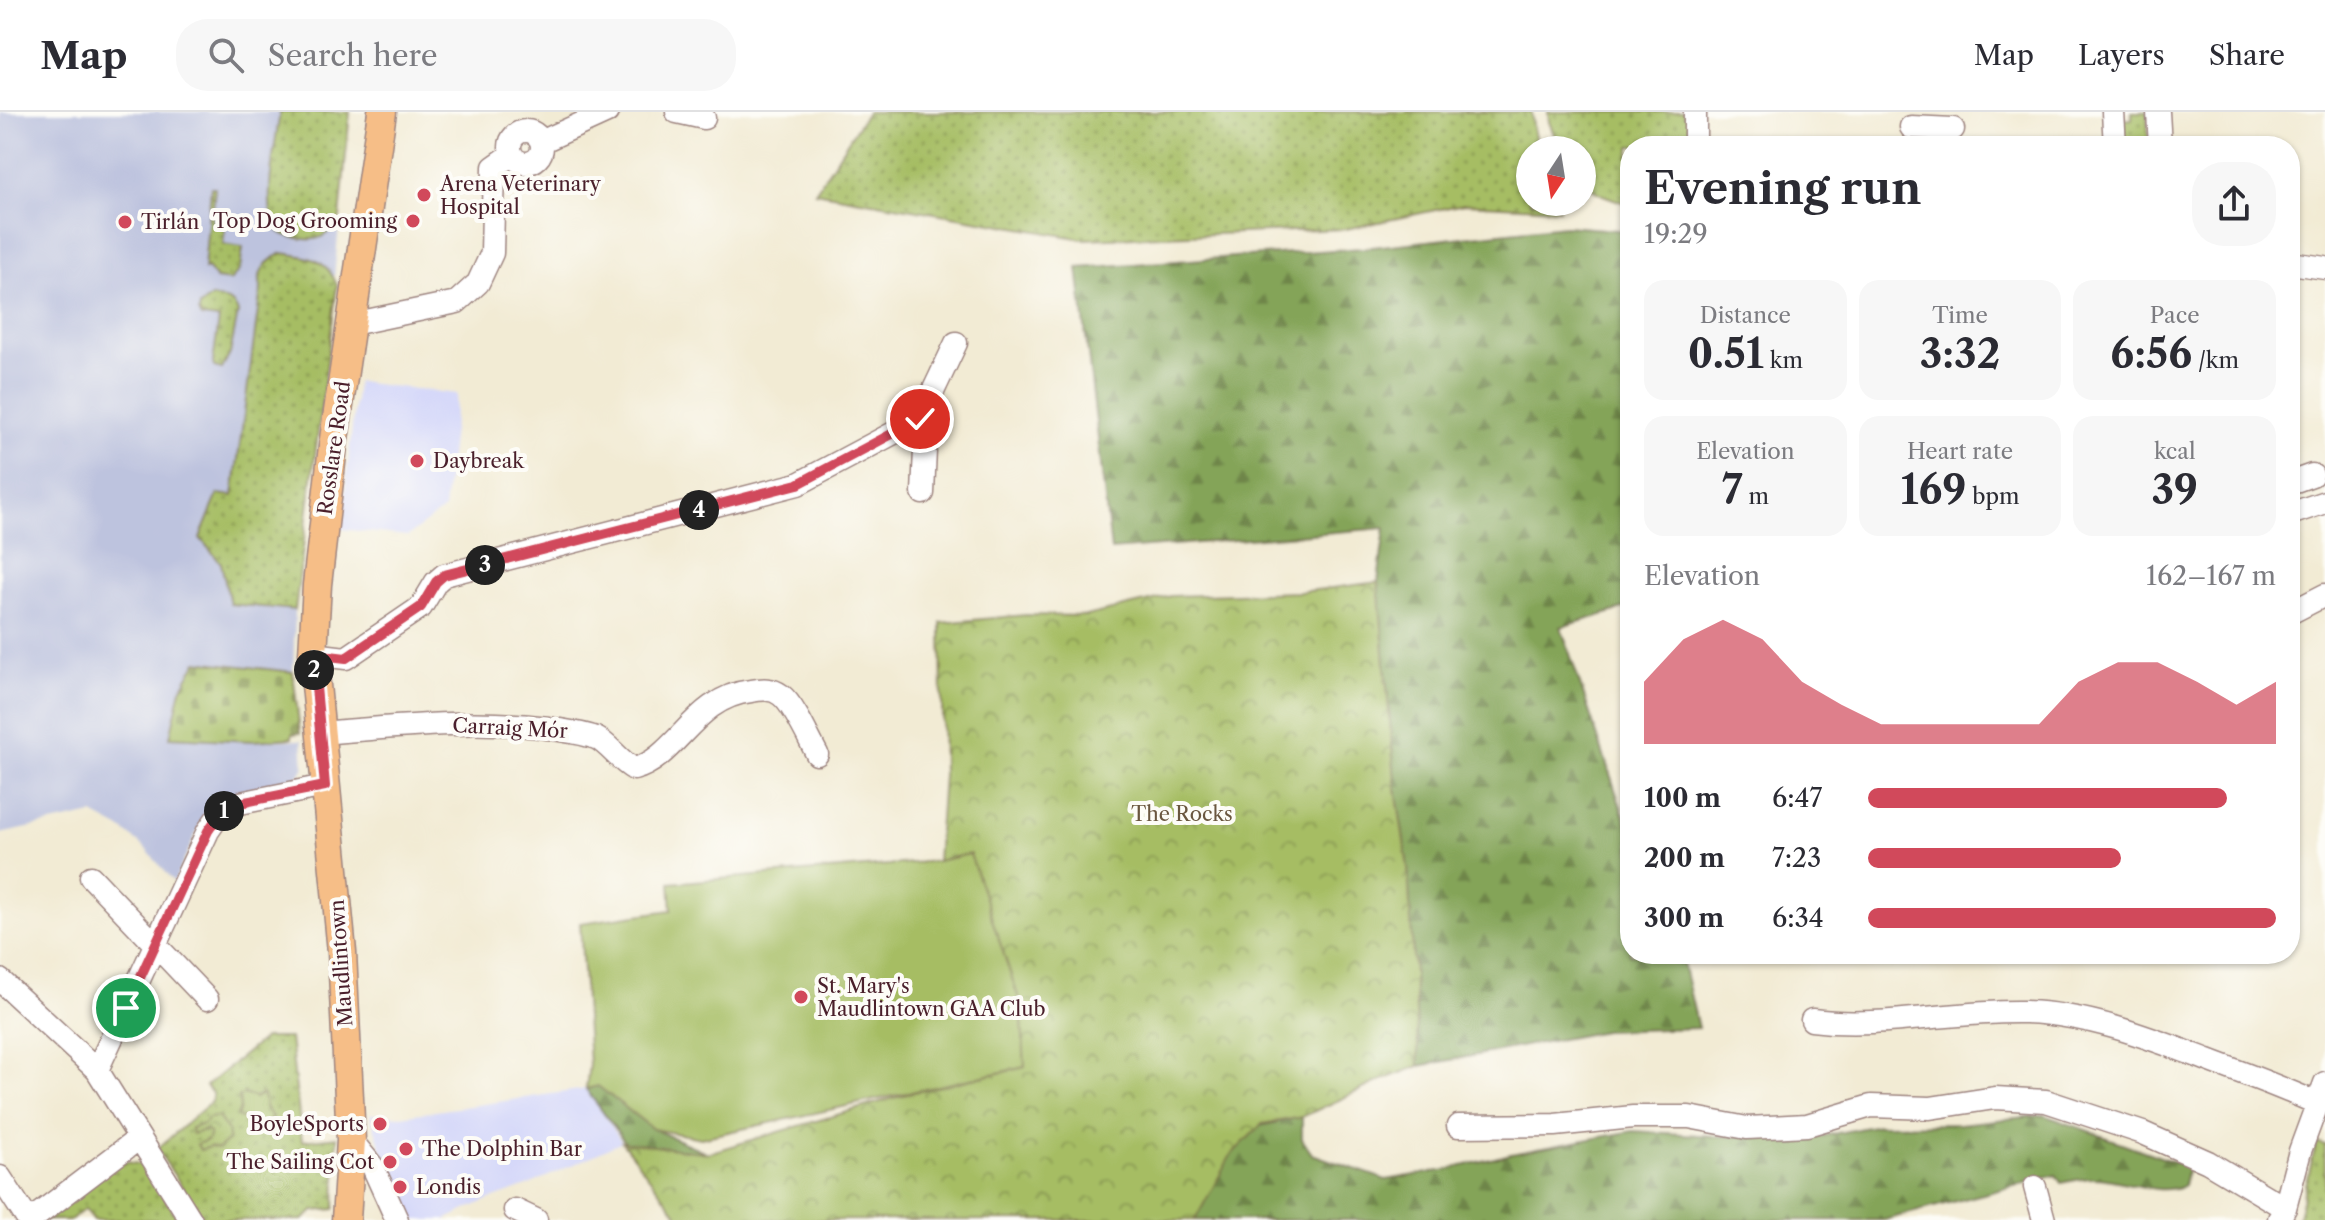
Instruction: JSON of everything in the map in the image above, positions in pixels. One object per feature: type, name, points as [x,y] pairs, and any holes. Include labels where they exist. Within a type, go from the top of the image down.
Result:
[{"type":"main road","name":"Rosslare Road","points":[[325,786],[313,654],[320,556],[382,112]]},
{"type":"main road","name":"Maudlintown","points":[[325,786],[342,952],[351,1140],[347,1209]]},
{"type":"street","points":[[352,324],[457,302],[478,283],[492,253],[494,167],[511,155],[511,139],[519,133],[534,134],[541,142],[607,112]]},
{"type":"street","points":[[677,112],[704,118]]},
{"type":"street","points":[[1695,112],[1695,136]]},
{"type":"street","points":[[2113,112],[2114,136]]},
{"type":"street","points":[[2158,112],[2159,136]]},
{"type":"street","points":[[2300,264],[2325,268]]},
{"type":"street","points":[[923,493],[925,450],[920,419],[956,343]]},
{"type":"street","points":[[313,654],[346,658],[421,607],[436,582],[444,575],[798,484],[920,419]]},
{"type":"street","points":[[2300,479],[2312,475]]},
{"type":"street","points":[[2300,511],[2325,502]]},
{"type":"street","points":[[2300,608],[2325,595]]},
{"type":"street","name":"Carraig Mór","points":[[320,733],[474,722],[533,726],[580,733],[600,740],[621,762],[634,769],[648,765],[688,725],[720,699],[743,691],[767,689],[782,696],[817,754]]},
{"type":"street","points":[[97,1070],[208,831],[221,812],[240,803],[325,786]]},
{"type":"street","points":[[91,877],[207,999]]},
{"type":"street","points":[[0,980],[97,1070],[191,1220]]},
{"type":"street","points":[[1458,1126],[1555,1125],[1633,1117],[1689,1117],[1747,1128],[1807,1125],[1871,1106],[1930,1108],[1995,1098],[2046,1101],[2143,1133],[2195,1156],[2282,1214],[2321,1093],[2093,1021],[2028,1012],[1844,1024],[1812,1020]]},
{"type":"street","points":[[0,1177],[30,1220],[138,1139]]},
{"type":"street","points":[[351,1140],[373,1167],[394,1213]]},
{"type":"street","points":[[2035,1187],[2044,1220]]},
{"type":"street","points":[[347,1209],[368,1196],[394,1213]]},
{"type":"street","points":[[515,1210],[536,1220]]},
{"type":"shaded area","points":[[0,112],[350,112],[334,278],[337,285],[295,610],[293,672],[197,661],[181,689],[171,728],[171,737],[302,740],[304,767],[296,780],[288,784],[207,802],[204,816],[174,882],[145,848],[123,830],[93,814],[0,834]]},
{"type":"shaded area","points":[[357,382],[457,394],[444,509],[408,536],[341,529]]},
{"type":"shaded area","points":[[586,1089],[622,1142],[445,1220],[411,1220],[391,1178],[370,1114],[401,1116]]},
{"type":"green space","points":[[280,112],[350,112],[340,218],[330,231],[317,239],[287,236],[274,225],[270,195]]},
{"type":"green space","points":[[867,112],[1531,112],[1535,136],[1516,136],[1516,207],[1464,204],[1346,229],[1083,239],[815,192]]},
{"type":"green space","points":[[1548,112],[1689,112],[1689,136],[1620,136],[1620,201],[1596,191],[1596,136],[1554,136]]},
{"type":"green space","points":[[2132,112],[2147,112],[2148,136],[2121,136],[2120,120],[2132,119]]},
{"type":"green space","points":[[211,187],[215,187],[212,221],[225,229],[223,244],[243,247],[240,269],[230,281],[216,279],[207,268],[204,269]]},
{"type":"green space","points":[[1565,226],[1620,230],[1620,610],[1561,627],[1620,804],[1620,964],[1683,964],[1698,1028],[1604,1031],[1419,1066],[1408,868],[1395,782],[1378,582],[1385,528],[1111,550],[1078,268],[1363,248]]},
{"type":"green space","points":[[282,253],[322,264],[337,285],[295,610],[230,604],[221,563],[200,538],[218,494],[233,496],[261,271]]},
{"type":"green space","points":[[211,297],[231,303],[238,313],[230,354],[222,369],[214,367],[213,363],[219,319],[202,317],[199,312],[200,306]]},
{"type":"green space","name":"The Rocks","points":[[1378,582],[1395,782],[1408,868],[1419,1066],[1302,1117],[1262,1124],[1231,1155],[1195,1220],[682,1220],[622,1142],[708,1153],[914,1092],[1025,1067],[970,854],[937,861],[943,776],[941,623],[1026,615],[1086,616],[1171,596],[1300,592]]},
{"type":"green space","points":[[197,661],[293,672],[300,733],[292,734],[292,738],[252,741],[170,737],[181,689]]},
{"type":"green space","name":"St. Mary's Maudlintown GAA Club","points":[[970,854],[1021,1005],[1025,1067],[701,1138],[653,1129],[598,1086],[586,1089],[589,1064],[580,923],[672,910],[670,883],[937,861]]},
{"type":"green space","points":[[264,1038],[290,1038],[302,1141],[337,1137],[335,1209],[314,1211],[303,1220],[204,1220],[157,1149],[211,1102],[213,1094],[206,1086]]},
{"type":"green space","points":[[598,1086],[653,1129],[708,1153],[754,1167],[682,1220],[586,1089]]},
{"type":"green space","points":[[244,1094],[255,1098],[263,1094],[265,1107],[272,1117],[262,1130],[258,1131],[247,1120],[237,1117],[239,1097]]},
{"type":"green space","points":[[2044,1115],[2188,1167],[2184,1185],[2162,1189],[2093,1178],[2061,1183],[2056,1175],[1884,1220],[1159,1220],[1255,1127],[1302,1117],[1302,1139],[1312,1154],[1386,1180],[1633,1131],[1812,1138],[1878,1125],[1959,1124]]},
{"type":"green space","points":[[218,1117],[228,1131],[228,1140],[218,1149],[210,1147],[200,1150],[197,1144],[208,1140],[210,1133],[205,1130],[192,1134],[191,1128],[204,1124],[208,1118]]},
{"type":"green space","points":[[2317,1142],[2325,1145],[2325,1214],[2320,1220],[2297,1220]]},
{"type":"green space","points":[[121,1161],[144,1165],[179,1220],[94,1220],[85,1209],[70,1220],[45,1220]]},
{"type":"place","name":"Arena Veterinary Hospital","points":[[424,195]]},
{"type":"place","name":"Top Dog Grooming","points":[[413,221]]},
{"type":"place","name":"Tirlán","points":[[125,222]]},
{"type":"place","name":"Daybreak","points":[[417,461]]},
{"type":"place","name":"St. Mary's Maudlintown GAA Club","points":[[801,997]]},
{"type":"place","name":"BoyleSports","points":[[380,1124]]},
{"type":"place","name":"The Dolphin Bar","points":[[406,1149]]},
{"type":"place","name":"The Sailing Cot","points":[[390,1162]]},
{"type":"place","name":"Londis","points":[[400,1187]]},
{"type":"route","points":[[126,1008],[208,831],[221,812],[240,803],[325,786],[313,654],[346,658],[421,607],[436,582],[444,575],[798,484],[920,419]]}]
